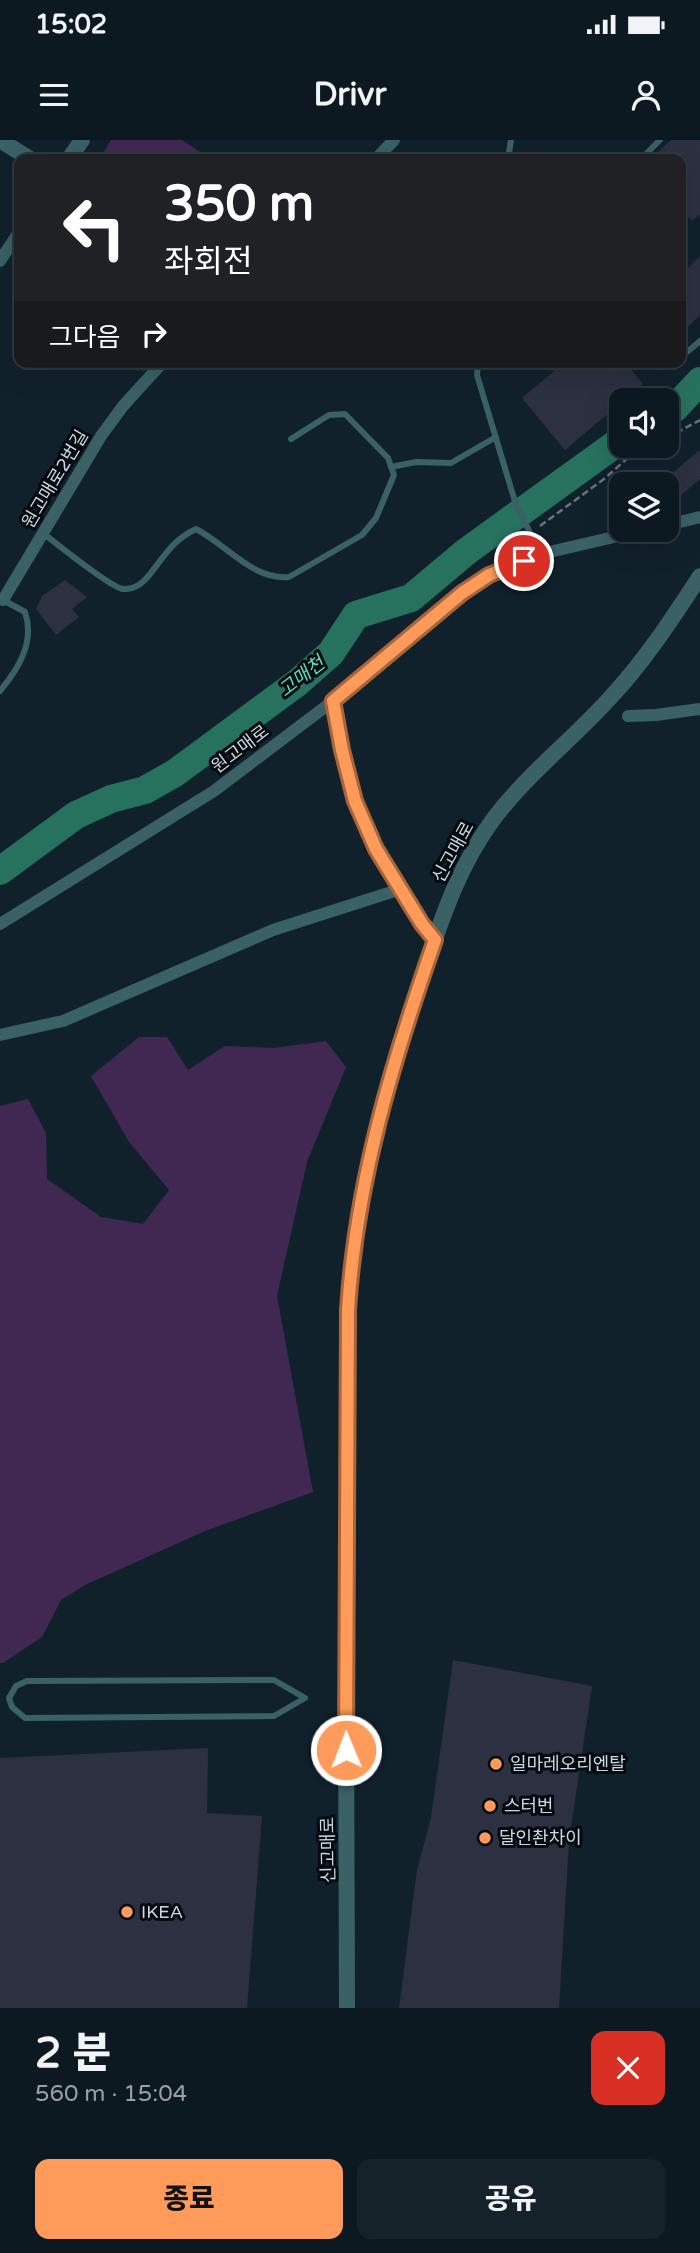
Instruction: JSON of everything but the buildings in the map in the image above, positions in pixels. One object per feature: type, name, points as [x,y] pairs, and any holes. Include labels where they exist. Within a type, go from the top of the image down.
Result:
[{"type":"street","points":[[0,140],[22,154]]},
{"type":"street","points":[[381,154],[394,140]]},
{"type":"street","points":[[0,261],[14,240]]},
{"type":"street","name":"원고매로2번길","points":[[1,601],[101,436],[123,405],[157,368]]},
{"type":"street","points":[[679,522],[700,517]]},
{"type":"street","name":"원고매로","points":[[0,923],[214,791],[333,701],[462,593],[489,575],[541,554],[609,538]]},
{"type":"street","name":"신고매로","points":[[347,2008],[348,1310],[351,1265],[366,1172],[391,1069],[450,896],[490,824],[524,782],[611,697],[663,632],[700,576]]},
{"type":"street","points":[[333,701],[355,801],[376,849],[435,940]]},
{"type":"street","points":[[628,716],[700,709]]},
{"type":"street","points":[[0,1035],[63,1021],[273,930],[401,888]]},
{"type":"lane","points":[[646,154],[660,140]]},
{"type":"lane","points":[[686,353],[700,341]]},
{"type":"lane","points":[[478,368],[477,375],[516,505],[541,554]]},
{"type":"lane","points":[[43,533],[121,589],[134,589],[148,577],[180,537],[196,528],[264,574],[275,578],[289,577],[362,535],[376,518],[394,475],[388,458],[345,414],[329,415],[291,439]]},
{"type":"lane","points":[[391,467],[416,462],[452,463],[496,437]]},
{"type":"lane","name":"원고매로2번길","points":[[0,691],[22,660],[27,645],[28,623],[25,612],[1,601]]},
{"type":"lane","points":[[274,1680],[305,1698],[274,1716],[25,1718],[12,1707],[9,1698],[16,1686],[27,1681],[274,1680]]},
{"type":"path","points":[[679,431],[700,420]]},
{"type":"path","points":[[528,532],[604,479],[628,458]]},
{"type":"shaded area","points":[[111,140],[182,140],[203,154],[103,154]]},
{"type":"shaded area","points":[[139,1037],[167,1037],[188,1070],[225,1046],[274,1048],[326,1041],[346,1067],[307,1162],[277,1296],[313,1492],[205,1531],[85,1585],[61,1600],[42,1637],[0,1663],[0,1106],[28,1099],[46,1133],[47,1179],[101,1217],[143,1224],[169,1190],[129,1142],[91,1076]]},
{"type":"waterway","name":"고매천","points":[[679,404],[700,381]]},
{"type":"waterway","name":"고매천","points":[[0,871],[76,815],[111,799],[145,790],[175,773],[297,683],[331,653],[356,615],[411,598],[467,551],[609,449]]},
{"type":"place","name":"일마레오리엔탈","points":[[496,1764]]},
{"type":"place","name":"스터번","points":[[490,1806]]},
{"type":"place","name":"달인촨차이","points":[[485,1838]]},
{"type":"place","name":"IKEA","points":[[127,1912]]},
{"type":"route","points":[[346,1750],[348,1310],[351,1265],[366,1172],[391,1069],[435,940],[422,924],[376,849],[355,801],[333,701],[462,593],[489,575],[524,561]]}]
